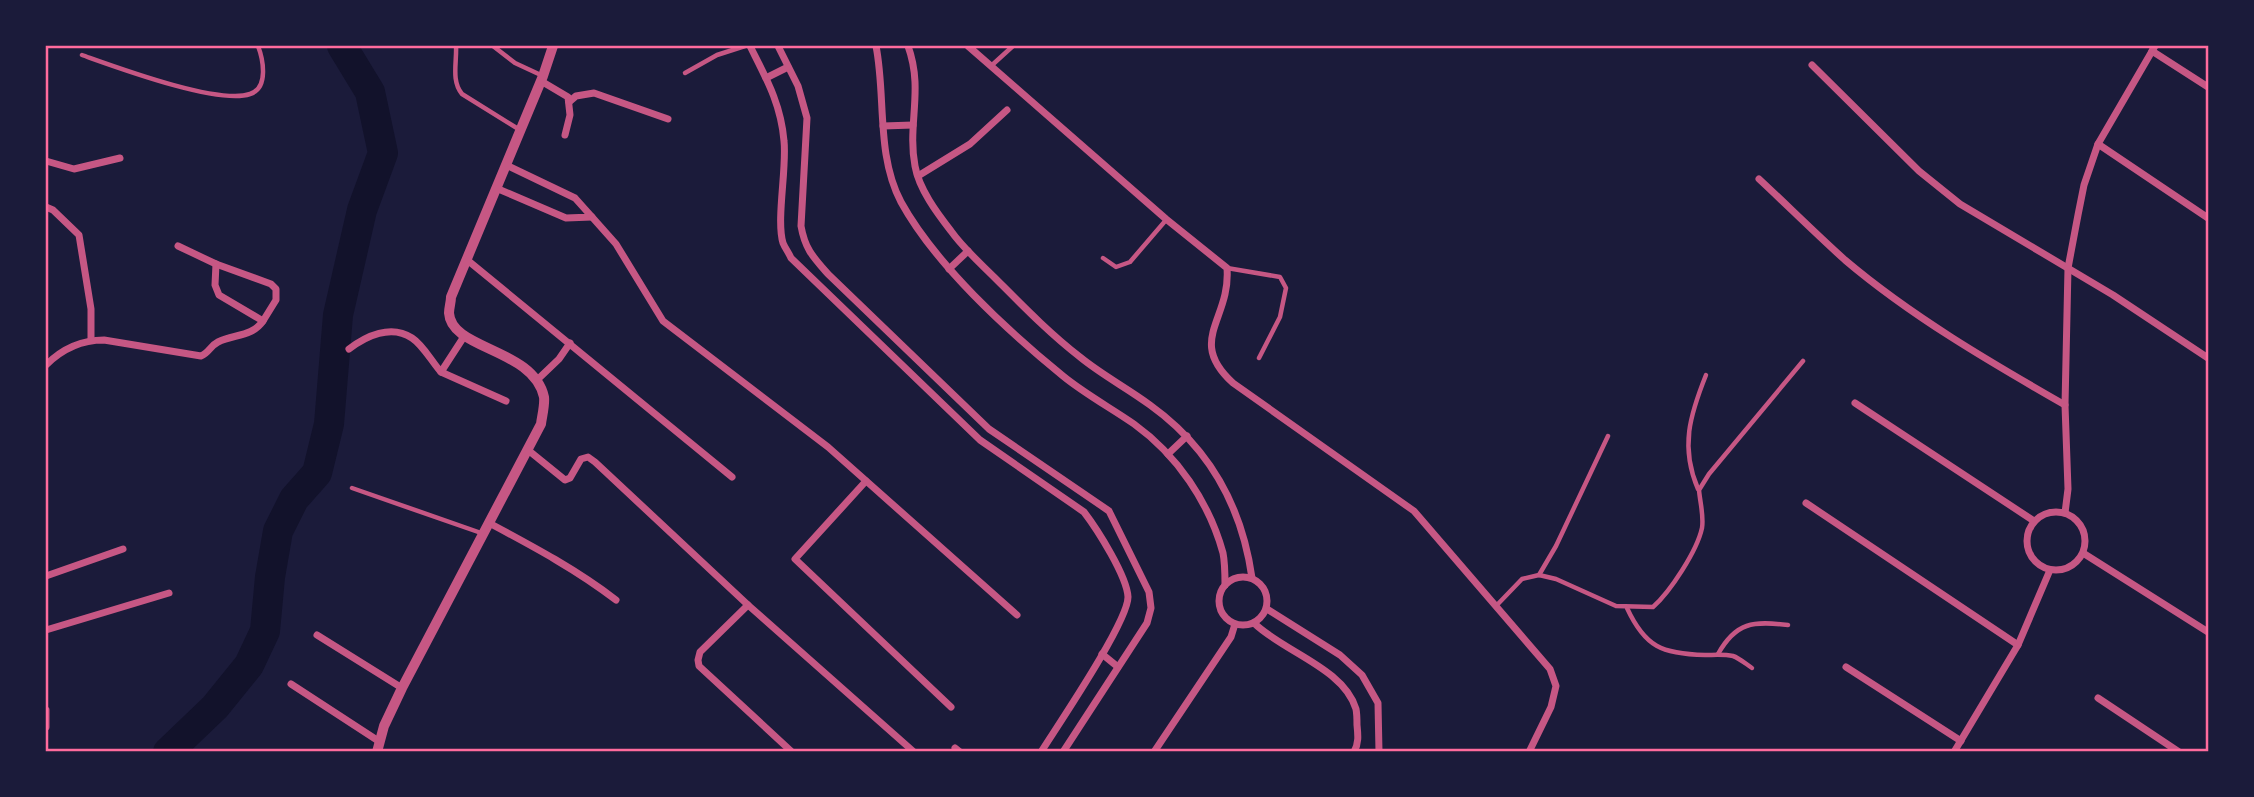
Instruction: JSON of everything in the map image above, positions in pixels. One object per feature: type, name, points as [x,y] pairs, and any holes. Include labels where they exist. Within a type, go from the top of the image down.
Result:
[{"type":"street","points":[[291,684],[379,747],[384,726],[402,688],[541,424],[544,398],[536,381],[523,365],[465,335],[454,327],[449,314],[451,297],[521,131],[553,46]]},
{"type":"street","points":[[747,46],[776,98],[785,145],[783,242],[791,258],[980,440],[1084,512],[1125,582],[1128,599],[1102,654],[1041,751]]},
{"type":"street","points":[[778,46],[798,86],[807,118],[801,226],[804,243],[828,274],[989,429],[1109,511],[1149,592],[1151,608],[1147,623],[1063,751]]},
{"type":"street","points":[[876,46],[881,73],[883,126],[889,173],[900,201],[931,248],[1012,331],[1065,378],[1136,426],[1168,454],[1190,481],[1207,509],[1223,555],[1225,584],[1219,602],[1221,611],[1227,619],[1244,626],[1262,618],[1266,609],[1266,591],[1260,583],[1252,578],[1242,577],[1225,584]]},
{"type":"street","points":[[908,46],[915,74],[915,167],[923,190],[951,232],[1029,313],[1081,358],[1152,406],[1187,436],[1211,466],[1230,498],[1247,546],[1252,578]]},
{"type":"street","points":[[968,46],[1166,219],[1227,268],[1227,295],[1210,341],[1211,355],[1220,371],[1233,383],[1414,511],[1550,669],[1556,686],[1551,707],[1529,751]]},
{"type":"street","points":[[2066,513],[2068,268],[2084,185],[2098,144],[2154,48],[2208,87]]},
{"type":"street","points":[[1812,65],[1919,171],[1960,204],[2068,268],[2208,358]]},
{"type":"street","points":[[766,78],[788,67]]},
{"type":"street","points":[[542,79],[568,97],[570,116],[565,135]]},
{"type":"street","points":[[569,102],[576,96],[594,93],[668,119]]},
{"type":"street","points":[[918,176],[970,144],[1007,110]]},
{"type":"street","points":[[883,126],[913,125]]},
{"type":"street","points":[[2098,144],[2208,218]]},
{"type":"street","points":[[46,161],[74,169],[121,158]]},
{"type":"street","points":[[506,165],[575,198],[616,244],[663,321],[828,447],[1017,615]]},
{"type":"street","points":[[1759,179],[1846,260],[1880,287],[1959,341],[2065,405]]},
{"type":"street","points":[[496,188],[566,218],[592,217]]},
{"type":"street","points":[[46,207],[53,210],[79,234],[91,309],[92,340]]},
{"type":"street","points":[[46,365],[62,351],[92,340],[201,356],[208,353],[216,343],[246,335],[263,321],[276,300],[276,289],[271,284],[216,264],[178,246]]},
{"type":"street","points":[[950,269],[968,251]]},
{"type":"street","points":[[466,259],[732,477]]},
{"type":"street","points":[[216,264],[215,285],[219,295],[263,321]]},
{"type":"street","points":[[818,285],[828,274]]},
{"type":"street","points":[[349,349],[364,338],[380,332],[412,338],[441,372],[506,401]]},
{"type":"street","points":[[441,372],[465,335]]},
{"type":"street","points":[[536,381],[559,359],[570,343]]},
{"type":"street","points":[[1855,404],[2034,521]]},
{"type":"street","points":[[1168,454],[1187,436]]},
{"type":"street","points":[[528,450],[565,480],[570,478],[581,459],[588,457],[748,605],[914,751]]},
{"type":"street","points":[[1022,471],[1031,459]]},
{"type":"street","points":[[866,481],[795,559],[951,707]]},
{"type":"street","points":[[1806,503],[2018,645]]},
{"type":"street","points":[[2048,512],[2066,513],[2081,524],[2085,534],[2083,553],[2075,563],[2064,569],[2050,570],[2039,565],[2030,556],[2026,544],[2027,532],[2034,521],[2048,512]]},
{"type":"street","points":[[488,529],[531,545],[616,600]]},
{"type":"street","points":[[46,576],[123,549]]},
{"type":"street","points":[[2083,553],[2208,632]]},
{"type":"street","points":[[1954,751],[2018,645],[2050,570]]},
{"type":"street","points":[[46,630],[169,593]]},
{"type":"street","points":[[748,605],[700,652],[699,666],[792,751]]},
{"type":"street","points":[[1266,609],[1340,655],[1362,675],[1378,703],[1379,751]]},
{"type":"street","points":[[1254,623],[1265,635],[1327,672],[1345,688],[1356,709],[1358,744],[1354,751]]},
{"type":"street","points":[[1154,751],[1231,637],[1235,624]]},
{"type":"street","points":[[317,635],[402,688]]},
{"type":"street","points":[[1102,654],[1118,667]]},
{"type":"street","points":[[1846,667],[1961,741]]},
{"type":"street","points":[[2098,698],[2179,751]]},
{"type":"street","points":[[46,710],[46,727]]},
{"type":"lane","points":[[82,55],[198,91],[237,95],[252,94],[260,87],[263,76],[258,46]]},
{"type":"lane","points":[[456,46],[457,88],[462,94],[521,131]]},
{"type":"lane","points":[[493,46],[542,79]]},
{"type":"lane","points":[[685,73],[717,55],[747,46]]},
{"type":"lane","points":[[991,66],[1013,46]]},
{"type":"lane","points":[[1103,258],[1112,266],[1123,266],[1130,262],[1166,219]]},
{"type":"lane","points":[[1227,268],[1280,277],[1286,288],[1280,317],[1259,358]]},
{"type":"lane","points":[[1699,490],[1709,474],[1803,361]]},
{"type":"lane","points":[[1496,606],[1522,579],[1539,575],[1556,579],[1616,606],[1627,608],[1653,607],[1670,590],[1702,528],[1699,490],[1690,464],[1689,430],[1692,411],[1706,375]]},
{"type":"lane","points":[[1539,575],[1556,546],[1608,436]]},
{"type":"lane","points":[[352,488],[488,529]]},
{"type":"lane","points":[[1627,608],[1646,640],[1657,647],[1704,655],[1734,656],[1752,668]]},
{"type":"lane","points":[[1718,654],[1729,637],[1739,628],[1762,622],[1788,625]]},
{"type":"waterway","points":[[168,752],[215,707],[249,665],[265,631],[278,531],[294,499],[317,473],[329,424],[338,315],[362,210],[383,153],[370,92],[342,46]]}]
